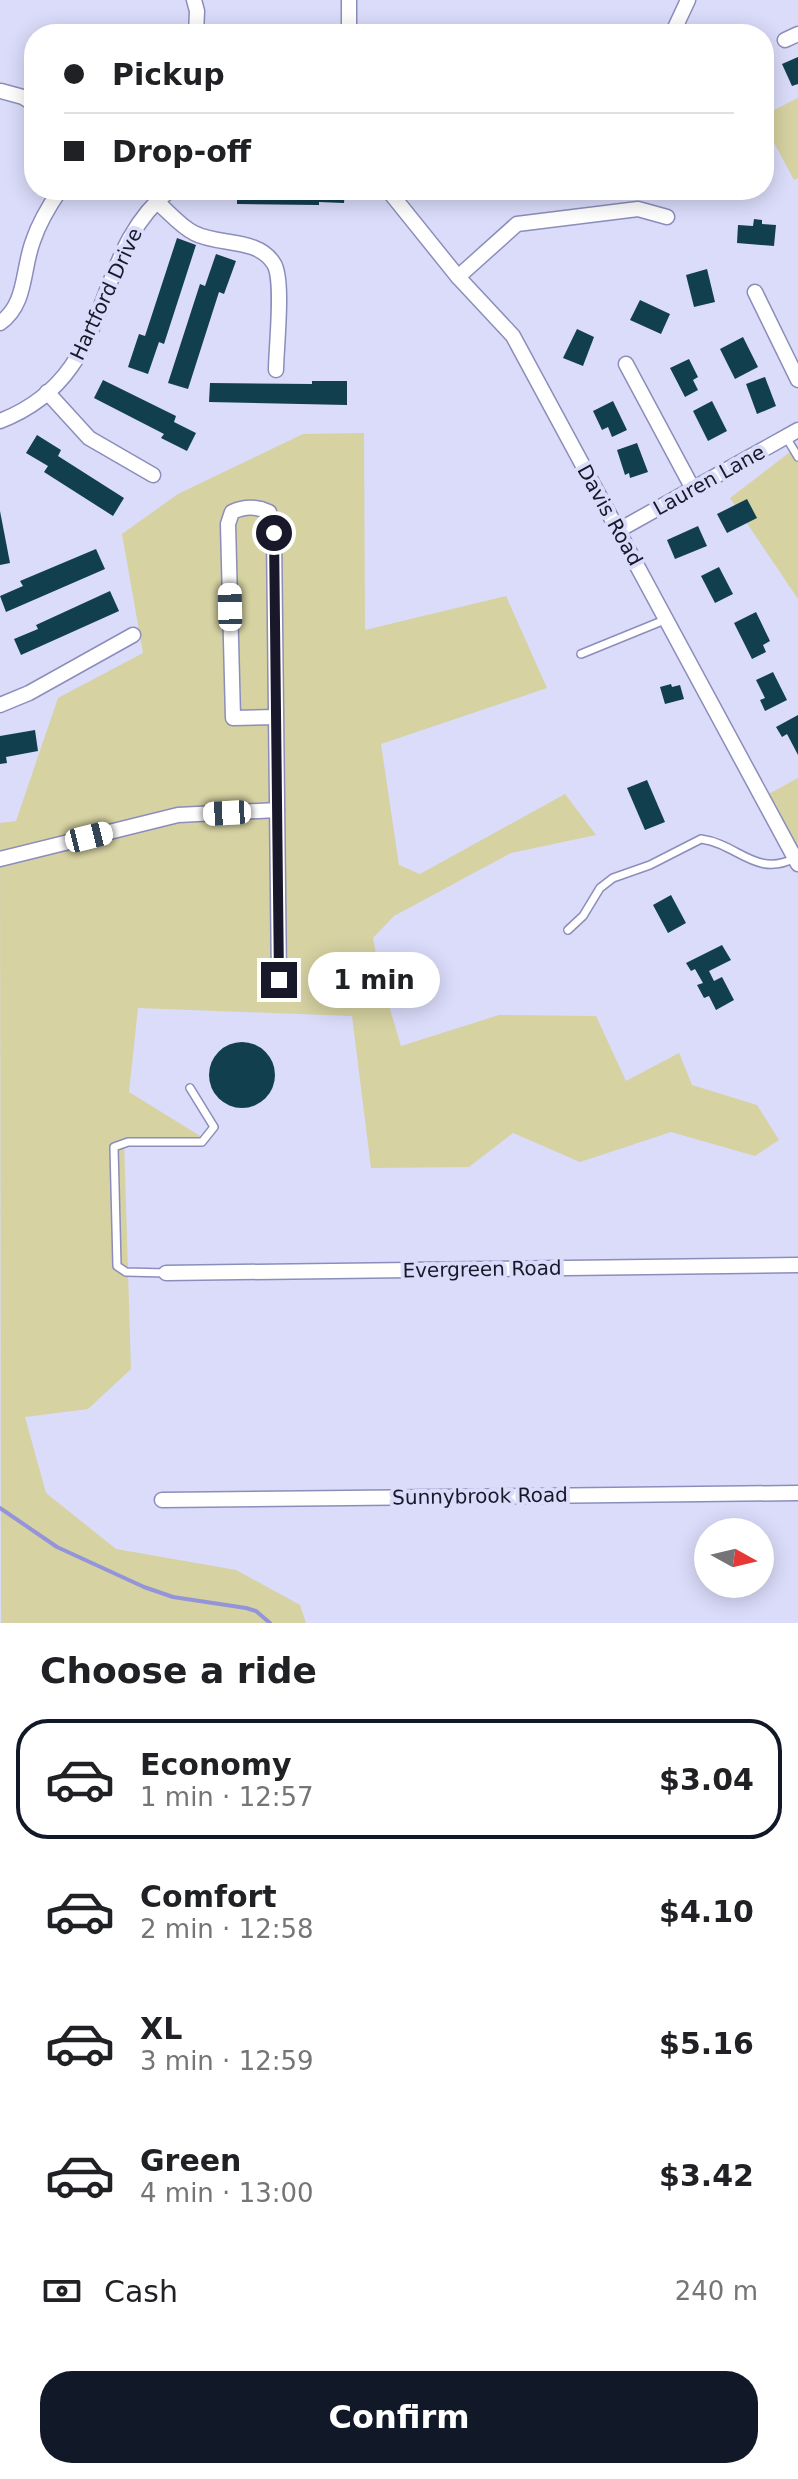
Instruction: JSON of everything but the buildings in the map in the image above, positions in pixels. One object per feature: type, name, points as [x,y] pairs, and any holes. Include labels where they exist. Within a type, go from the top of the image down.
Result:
[{"type":"street","points":[[194,0],[196,24]]},
{"type":"street","points":[[349,0],[349,24]]},
{"type":"street","points":[[677,24],[688,0]]},
{"type":"street","points":[[1,91],[24,98]]},
{"type":"street","points":[[0,323],[11,315],[21,294],[32,243],[53,200]]},
{"type":"street","name":"Davis Road","points":[[396,200],[458,277],[513,336],[796,861]]},
{"type":"street","points":[[156,201],[193,233],[259,250],[274,264],[278,286],[276,370]]},
{"type":"street","name":"Hartford Drive","points":[[0,421],[36,401],[65,376],[83,349],[132,231],[156,201]]},
{"type":"street","points":[[458,277],[517,224],[638,209],[667,217]]},
{"type":"street","points":[[755,292],[798,380]]},
{"type":"street","points":[[626,364],[693,489]]},
{"type":"street","points":[[47,392],[89,438],[153,475]]},
{"type":"street","name":"Lauren Lane","points":[[619,530],[792,433]]},
{"type":"street","points":[[275,717],[233,718],[228,524],[232,512],[242,507],[259,507],[269,512],[274,533],[279,980]]},
{"type":"street","points":[[0,705],[29,693],[133,635]]},
{"type":"street","points":[[0,859],[178,815],[277,810]]},
{"type":"street","name":"Evergreen Road","points":[[166,1273],[798,1265]]},
{"type":"street","name":"Sunnybrook Road","points":[[162,1500],[798,1493]]},
{"type":"lane","points":[[792,433],[798,457]]},
{"type":"lane","points":[[581,654],[667,619]]},
{"type":"lane","points":[[568,930],[583,916],[600,888],[613,878],[650,865],[701,839],[767,866],[796,861]]},
{"type":"lane","points":[[166,1273],[126,1272],[117,1266],[114,1147],[128,1142],[202,1142],[214,1127],[190,1088]]},
{"type":"shaded area","points":[[798,98],[798,178],[794,180],[774,143],[774,110]]},
{"type":"shaded area","points":[[364,433],[365,630],[506,596],[547,688],[381,744],[399,865],[420,874],[565,794],[596,835],[511,853],[394,916],[373,938],[380,976],[401,1046],[499,1015],[596,1016],[626,1081],[679,1053],[692,1085],[757,1105],[779,1140],[755,1156],[671,1132],[580,1162],[513,1133],[469,1167],[371,1168],[352,1016],[138,1008],[129,1092],[205,1139],[124,1140],[131,1369],[88,1409],[25,1417],[46,1493],[116,1549],[236,1570],[300,1605],[306,1623],[1,1623],[0,823],[16,821],[58,698],[143,653],[122,534],[178,494],[303,434]]},
{"type":"shaded area","points":[[790,452],[798,459],[798,599],[730,498]]},
{"type":"shaded area","points":[[798,778],[798,859],[765,796]]},
{"type":"waterway","points":[[0,1508],[57,1547],[144,1587],[173,1597],[246,1608],[256,1611],[270,1623]]},
{"type":"route","points":[[274,533],[279,980]]}]
